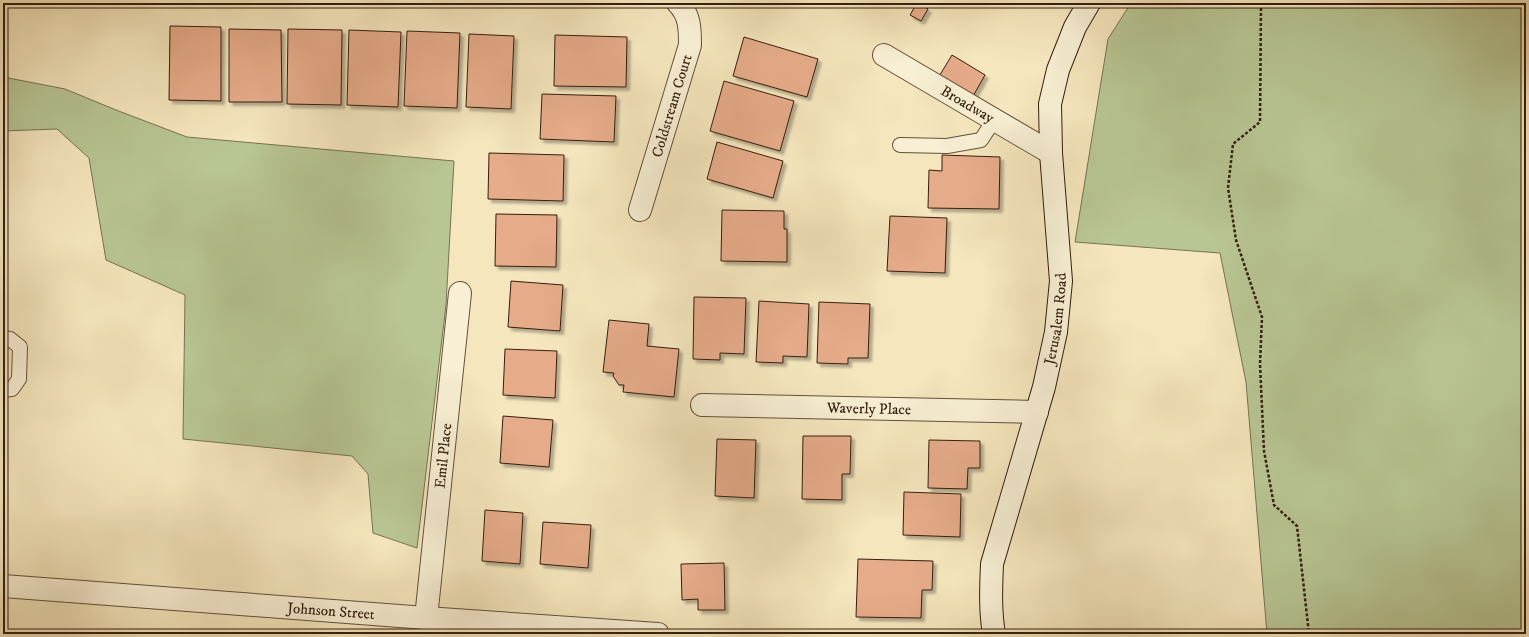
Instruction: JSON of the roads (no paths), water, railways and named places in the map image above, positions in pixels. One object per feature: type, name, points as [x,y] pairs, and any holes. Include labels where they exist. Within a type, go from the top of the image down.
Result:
[{"type":"street","name":"Coldstream Court","points":[[640,210],[690,45],[690,26],[684,9],[678,3]]},
{"type":"street","name":"Jerusalem Road","points":[[994,634],[990,593],[992,564],[1044,387],[1056,332],[1061,281],[1051,154],[1050,104],[1058,70],[1075,27],[1089,3]]},
{"type":"street","name":"Broadway","points":[[884,55],[1051,154]]},
{"type":"street","name":"Emil Place","points":[[426,618],[460,293]]},
{"type":"street","name":"Waverly Place","points":[[702,405],[1036,412]]},
{"type":"street","name":"Johnson Street","points":[[3,586],[658,634]]},
{"type":"lane","points":[[900,145],[947,146],[981,140],[994,120]]},
{"type":"lane","points":[[3,338],[10,339],[20,347],[19,379],[12,390],[3,390]]}]
